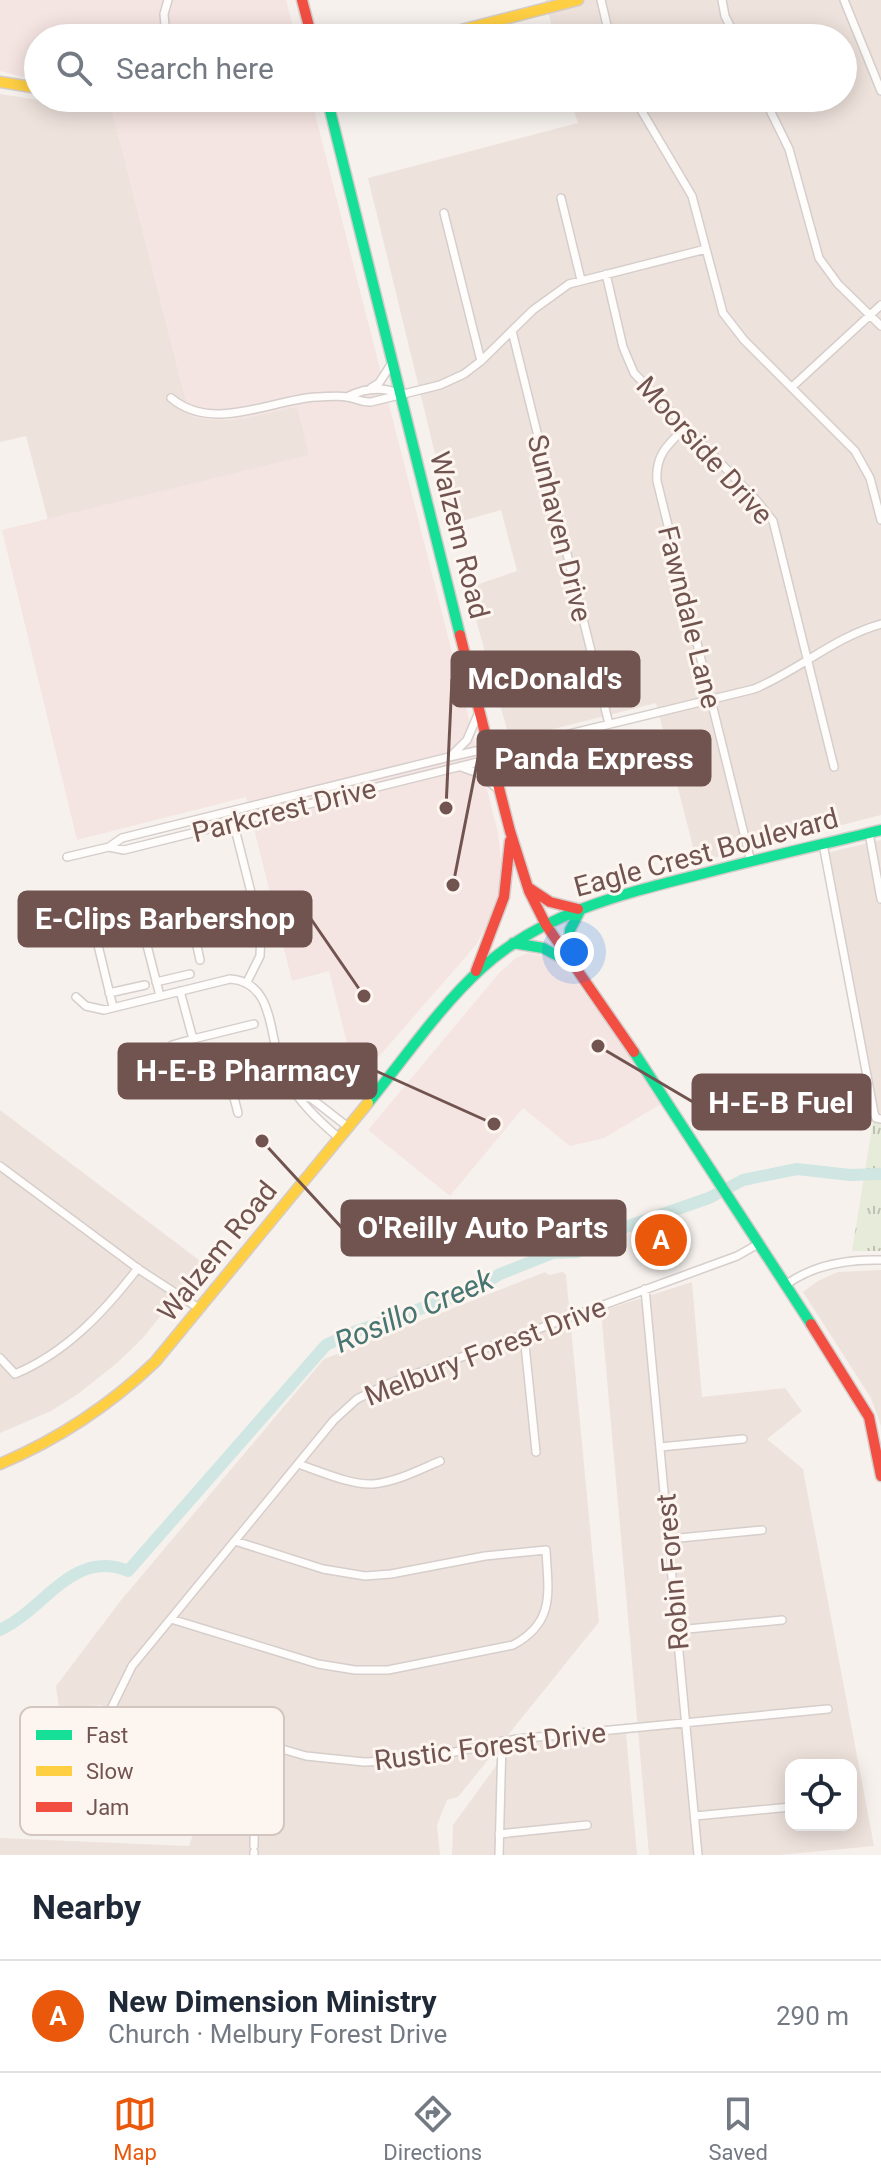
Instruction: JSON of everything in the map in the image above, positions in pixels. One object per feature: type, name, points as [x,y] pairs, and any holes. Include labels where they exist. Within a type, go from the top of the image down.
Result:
[{"type":"main road","points":[[302,0],[308,24]]},
{"type":"main road","points":[[484,24],[576,0]]},
{"type":"main road","points":[[0,82],[24,86]]},
{"type":"main road","name":"Walzem Road","points":[[0,1464],[59,1437],[122,1394],[147,1371],[475,973],[513,943],[546,925],[528,888],[510,831],[330,112]]},
{"type":"main road","name":"Eagle Crest Boulevard","points":[[546,925],[612,897],[881,830]]},
{"type":"main road","points":[[475,973],[504,897],[510,831]]},
{"type":"main road","points":[[528,888],[550,902],[580,908],[570,930],[571,961]]},
{"type":"main road","points":[[546,925],[718,1177],[861,1401],[869,1417],[881,1476]]},
{"type":"main road","points":[[513,943],[543,948],[571,961]]},
{"type":"street","points":[[165,24],[168,0]]},
{"type":"street","points":[[601,0],[607,24]]},
{"type":"street","points":[[722,0],[729,24]]},
{"type":"street","points":[[844,0],[854,24]]},
{"type":"street","points":[[857,32],[881,91]]},
{"type":"street","points":[[642,112],[692,196],[723,313],[744,340],[846,440],[860,458],[870,478],[881,520]]},
{"type":"street","points":[[771,112],[789,149],[819,258],[838,284],[881,326]]},
{"type":"street","points":[[561,198],[581,280]]},
{"type":"street","points":[[444,213],[481,361]]},
{"type":"street","points":[[347,397],[362,403],[440,385],[464,374],[481,361],[551,295],[581,280],[706,249]]},
{"type":"street","name":"Moorside Drive","points":[[606,274],[623,347],[640,380],[773,521],[834,767]]},
{"type":"street","points":[[792,387],[881,305]]},
{"type":"street","name":"Sunhaven Drive","points":[[512,331],[609,724]]},
{"type":"street","points":[[171,398],[185,408],[225,414],[302,398],[347,397],[379,383],[392,363]]},
{"type":"street","points":[[367,390],[386,388],[400,394]]},
{"type":"street","name":"Fawndale Lane","points":[[686,427],[664,448],[658,460],[657,481],[751,862]]},
{"type":"street","name":"Parkcrest Drive","points":[[109,847],[124,850],[478,762],[491,753],[754,689],[775,680],[833,644],[881,624]]},
{"type":"street","points":[[449,757],[467,740],[480,710]]},
{"type":"street","name":"Parkcrest Drive","points":[[67,857],[109,847],[122,838],[449,757],[476,751],[491,753]]},
{"type":"street","points":[[459,766],[478,773],[501,791]]},
{"type":"street","points":[[230,811],[261,932],[260,956],[247,982]]},
{"type":"street","points":[[869,833],[881,899]]},
{"type":"street","points":[[122,838],[124,850]]},
{"type":"street","points":[[823,844],[874,1113],[876,1118],[881,1119]]},
{"type":"street","points":[[113,1007],[96,937],[224,905]]},
{"type":"street","points":[[190,914],[200,960]]},
{"type":"street","points":[[142,926],[160,996]]},
{"type":"street","points":[[156,982],[190,974]]},
{"type":"street","points":[[76,997],[95,1009],[230,979],[247,982],[262,995],[279,1062],[288,1082],[305,1108],[339,1138]]},
{"type":"street","points":[[109,993],[145,985]]},
{"type":"street","points":[[180,991],[193,1039]]},
{"type":"street","points":[[172,1045],[254,1024]]},
{"type":"street","points":[[182,1087],[279,1062]]},
{"type":"street","points":[[228,1075],[238,1113]]},
{"type":"street","points":[[297,1093],[312,1099],[348,1127]]},
{"type":"street","points":[[0,1166],[138,1268],[200,1309]]},
{"type":"street","name":"Melbury Forest Drive","points":[[112,1707],[132,1666],[334,1420],[363,1396],[388,1384],[748,1251],[760,1243]]},
{"type":"street","points":[[787,1284],[798,1276],[835,1262],[881,1260]]},
{"type":"street","points":[[0,1358],[15,1374],[34,1365],[83,1332],[110,1305],[138,1268]]},
{"type":"street","name":"Robin Forest","points":[[645,1289],[698,1855]]},
{"type":"street","points":[[524,1335],[536,1452]]},
{"type":"street","points":[[660,1447],[743,1439]]},
{"type":"street","points":[[298,1464],[374,1484],[440,1461]]},
{"type":"street","points":[[669,1539],[762,1530]]},
{"type":"street","points":[[171,1619],[333,1667],[388,1670],[504,1648],[530,1634],[548,1606],[546,1550],[485,1556],[365,1576],[323,1569],[235,1541]]},
{"type":"street","points":[[677,1630],[782,1620]]},
{"type":"street","name":"Rustic Forest Drive","points":[[284,1749],[330,1760],[386,1762],[428,1757],[502,1741],[828,1709]]},
{"type":"street","points":[[499,1855],[502,1741]]},
{"type":"street","points":[[695,1816],[785,1808]]},
{"type":"street","points":[[499,1834],[587,1825]]},
{"type":"shaded area","points":[[0,0],[286,0],[292,24],[24,24],[24,77],[0,71]]},
{"type":"shaded area","points":[[545,0],[881,0],[881,815],[697,862],[656,703],[510,740],[467,588],[517,571],[501,510],[452,524],[368,178],[578,123],[574,112],[857,112],[857,24],[551,24]]},
{"type":"shaded area","points":[[0,94],[24,98],[24,112],[113,112],[190,416],[211,420],[241,419],[297,406],[310,455],[48,520],[26,436],[0,442]]},
{"type":"shaded area","points":[[113,112],[315,112],[498,833],[503,875],[494,911],[476,945],[369,1068],[349,1051],[329,971],[292,981],[246,797],[77,840],[2,530],[309,455],[297,407],[241,419],[211,420],[190,416]]},
{"type":"shaded area","points":[[881,840],[881,1124],[873,1122],[822,854]]},
{"type":"shaded area","points":[[528,953],[562,963],[661,1104],[604,1138],[570,1146],[523,1108],[450,1196],[368,1130],[500,972],[516,958]]},
{"type":"shaded area","points":[[0,1110],[203,1263],[142,1339],[117,1363],[51,1411],[0,1433]]},
{"type":"shaded area","points":[[881,1270],[881,1426],[871,1398],[803,1292],[838,1272]]},
{"type":"shaded area","points":[[545,1272],[549,1275],[563,1272],[566,1275],[599,1622],[458,1797],[447,1800],[437,1825],[440,1855],[0,1855],[0,1838],[189,1846],[193,1835],[284,1835],[284,1707],[59,1707],[56,1686],[122,1599],[324,1359]]},
{"type":"shaded area","points":[[692,1282],[702,1397],[785,1388],[802,1411],[767,1439],[803,1469],[874,1846],[779,1855],[649,1855],[601,1311]]},
{"type":"shaded area","points":[[626,1733],[637,1855],[452,1855],[453,1825],[512,1744]]},
{"type":"green space","points":[[873,1122],[881,1124],[881,1251],[852,1251]]},
{"type":"waterway","name":"Rosillo Creek","points":[[0,1630],[75,1574],[109,1566],[128,1571],[326,1345],[354,1332],[471,1291],[500,1274],[553,1253],[577,1252],[590,1247],[614,1231],[709,1198],[743,1180],[797,1169],[850,1175],[881,1174]]},
{"type":"traffic: fast","points":[[330,112],[460,635]]},
{"type":"traffic: fast","points":[[368,1103],[466,983],[506,948],[533,932],[589,906],[649,887],[881,830]]},
{"type":"traffic: fast","points":[[568,957],[570,930],[581,909]]},
{"type":"traffic: fast","points":[[513,943],[543,948],[571,963]]},
{"type":"traffic: fast","points":[[634,1052],[811,1324]]},
{"type":"traffic: slow","points":[[485,24],[578,0]]},
{"type":"traffic: slow","points":[[0,82],[24,86]]},
{"type":"traffic: slow","points":[[0,1464],[43,1444],[82,1420],[120,1393],[155,1362],[368,1103]]},
{"type":"traffic: jam","points":[[302,0],[308,24]]},
{"type":"traffic: jam","points":[[460,635],[510,831],[529,891],[546,925],[634,1052]]},
{"type":"traffic: jam","points":[[476,971],[504,897],[510,841]]},
{"type":"traffic: jam","points":[[529,888],[550,902],[578,909]]},
{"type":"traffic: jam","points":[[811,1324],[869,1417],[881,1476]]},
{"type":"place","name":"McDonald's","points":[[446,808]]},
{"type":"place","name":"Panda Express","points":[[453,885]]},
{"type":"place","name":"E-Clips Barbershop","points":[[364,996]]},
{"type":"place","name":"H-E-B Fuel","points":[[598,1046]]},
{"type":"place","name":"H-E-B Pharmacy","points":[[494,1124]]},
{"type":"place","name":"O'Reilly Auto Parts","points":[[262,1141]]},
{"type":"place","name":"New Dimension Ministry","points":[[661,1240]]}]
